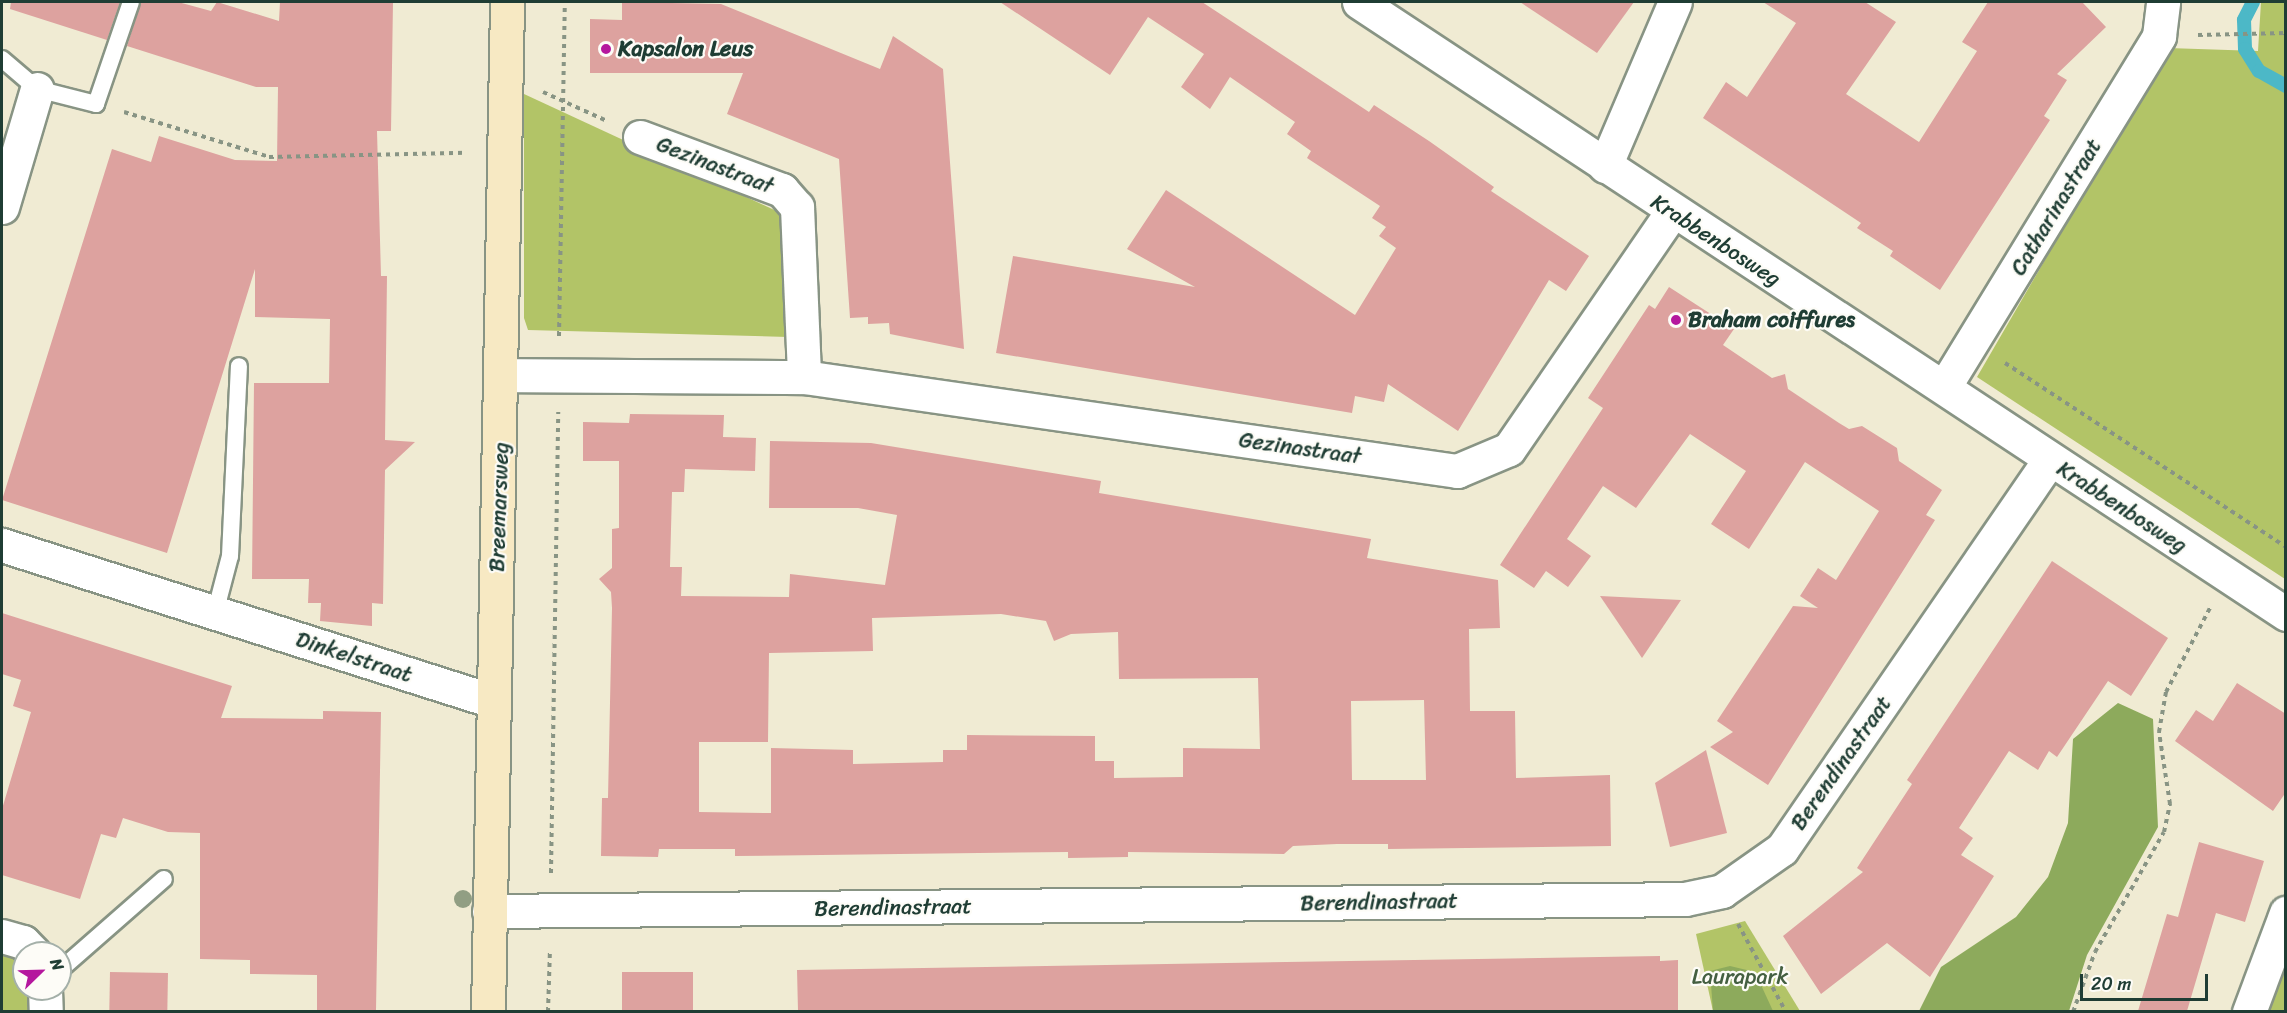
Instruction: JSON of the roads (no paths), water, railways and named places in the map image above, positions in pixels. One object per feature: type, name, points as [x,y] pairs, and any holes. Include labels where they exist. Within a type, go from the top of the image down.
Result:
[{"type":"street","name":"Breemarsweg","points":[[488,1011],[493,701],[502,375],[507,2]]},
{"type":"street","name":"Krabbenbosweg","points":[[1359,2],[1605,166],[1671,213],[1946,384],[2049,460],[2286,614]]},
{"type":"street","points":[[1605,166],[1675,2]]},
{"type":"street","name":"Catharinastraat","points":[[1946,384],[1974,343],[2162,15]]},
{"type":"street","points":[[2,207],[38,89]]},
{"type":"street","name":"Gezinastraat","points":[[640,137],[782,189],[797,207],[804,377]]},
{"type":"street","name":"Gezinastraat","points":[[502,375],[804,377],[1457,471],[1509,449],[1671,213]]},
{"type":"street","name":"Berendinastraat","points":[[489,911],[1685,899],[1722,891],[1782,849],[2049,460]]},
{"type":"street","name":"Dinkelstraat","points":[[2,544],[493,701]]},
{"type":"street","points":[[2249,1011],[2286,914]]},
{"type":"street","points":[[2,936],[20,941]]},
{"type":"lane","points":[[2,59],[38,89],[96,104],[131,2]]},
{"type":"lane","points":[[215,613],[230,556],[239,366]]},
{"type":"lane","points":[[72,960],[164,879]]},
{"type":"waterway","points":[[2253,2],[2244,20],[2245,49],[2259,71],[2286,86]]},
{"type":"place","name":"Kapsalon Leus","points":[[606,49]]},
{"type":"place","name":"Braham coiffures","points":[[1676,320]]},
{"type":"park label","name":"Laurapark","points":[[1740,977]]}]
